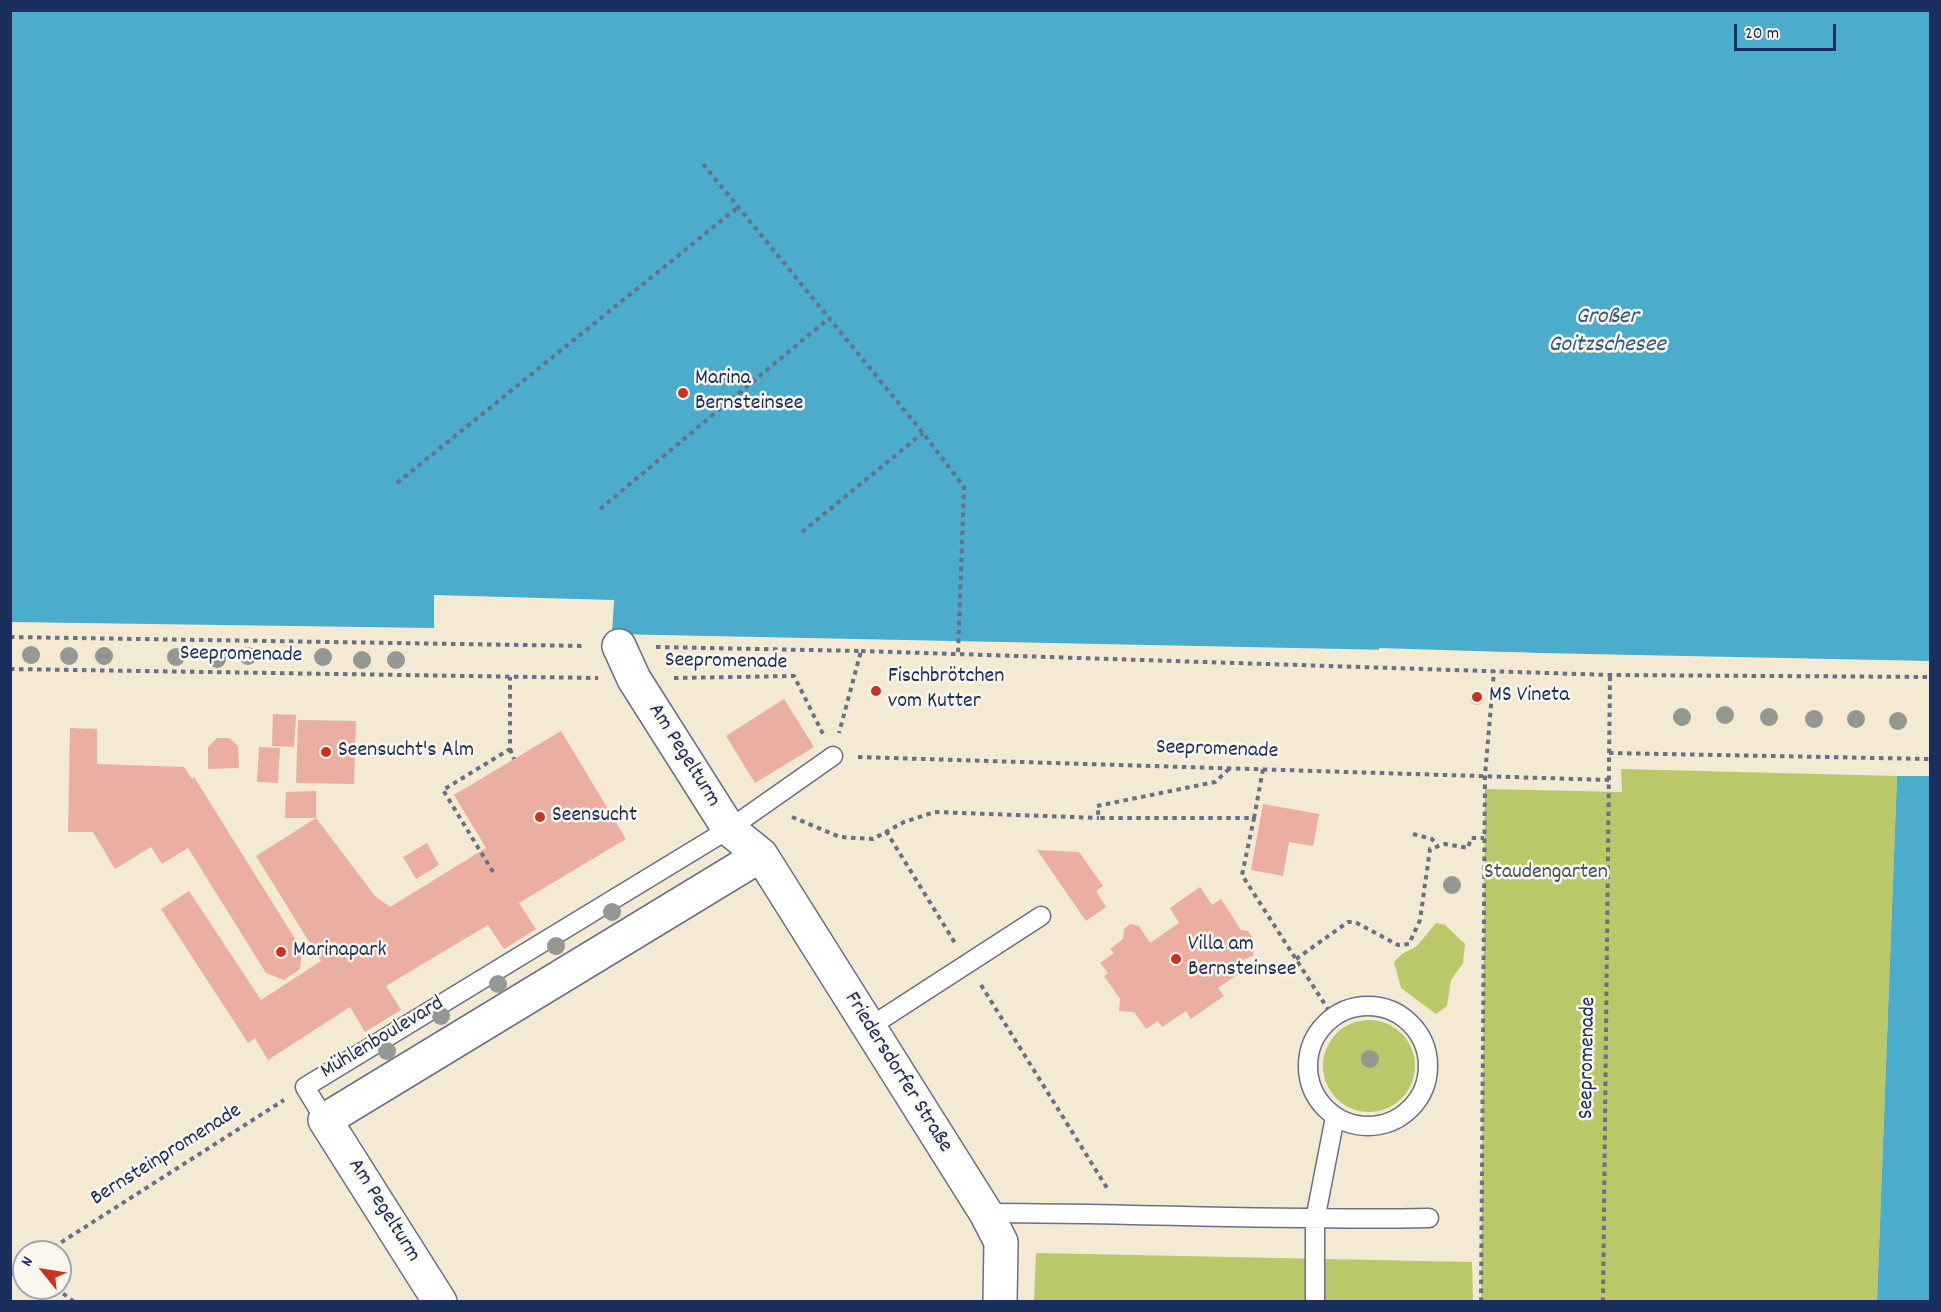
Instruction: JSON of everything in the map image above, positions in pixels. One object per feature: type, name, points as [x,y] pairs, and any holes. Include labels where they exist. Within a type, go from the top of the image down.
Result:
[{"type":"street","name":"Am Pegelturm","points":[[619,646],[634,679],[729,829],[761,855]]},
{"type":"street","name":"Friedersdorfer Straße","points":[[761,855],[986,1213],[1000,1242],[1000,1302]]},
{"type":"street","name":"Mühlenboulevard","points":[[326,1120],[761,855]]},
{"type":"street","name":"Am Pegelturm","points":[[326,1120],[440,1302]]},
{"type":"lane","name":"Mühlenboulevard","points":[[326,1120],[305,1087],[729,829],[833,756]]},
{"type":"lane","points":[[868,1028],[1041,915]]},
{"type":"lane","points":[[1371,1005],[1390,1010],[1407,1020],[1420,1036],[1427,1055],[1427,1074],[1422,1094],[1409,1110],[1393,1121],[1373,1126],[1354,1125],[1335,1117],[1320,1104],[1311,1087],[1307,1068],[1310,1048],[1319,1030],[1333,1017],[1351,1008],[1371,1005]]},
{"type":"lane","points":[[1315,1302],[1315,1220],[1335,1117]]},
{"type":"lane","points":[[986,1213],[1116,1213],[1315,1220],[1429,1218]]},
{"type":"path","points":[[703,164],[923,433],[964,487],[958,654]]},
{"type":"path","points":[[397,483],[737,208]]},
{"type":"path","points":[[600,508],[828,319]]},
{"type":"path","points":[[802,532],[923,433]]},
{"type":"path","points":[[10,637],[861,651],[1610,675],[1930,677]]},
{"type":"path","points":[[833,756],[861,651]]},
{"type":"path","name":"Seepromenade","points":[[10,669],[634,679],[794,676],[833,756],[1609,780]]},
{"type":"path","points":[[1481,1302],[1485,775],[1494,671]]},
{"type":"path","name":"Seepromenade","points":[[1603,1302],[1610,675]]},
{"type":"path","points":[[510,677],[510,749],[514,759]]},
{"type":"path","points":[[493,872],[443,790],[510,749]]},
{"type":"path","points":[[1609,753],[1930,759]]},
{"type":"path","points":[[1098,818],[1097,807],[1215,782],[1230,768]]},
{"type":"path","points":[[1263,769],[1242,875],[1333,1017]]},
{"type":"path","points":[[773,797],[780,810],[809,826],[840,837],[873,839],[904,822],[934,812],[1098,818],[1254,818]]},
{"type":"path","points":[[886,831],[1114,1200],[1116,1213]]},
{"type":"path","points":[[1413,834],[1432,839],[1437,845]]},
{"type":"path","points":[[1296,959],[1348,922],[1355,922],[1398,945],[1409,944],[1420,920],[1430,849],[1437,845],[1468,848],[1471,838],[1484,838]]},
{"type":"path","name":"Bernsteinpromenade","points":[[65,1240],[305,1087]]},
{"type":"green space","name":"Staudengarten","points":[[1621,769],[1897,776],[1877,1301],[1481,1302],[1485,789],[1622,792]]},
{"type":"green space","points":[[1436,923],[1445,925],[1465,944],[1463,963],[1451,980],[1447,1006],[1436,1014],[1401,988],[1394,962],[1402,954],[1417,946]]},
{"type":"green space","points":[[1369,1020],[1395,1028],[1407,1040],[1415,1066],[1407,1092],[1395,1104],[1369,1112],[1343,1104],[1331,1092],[1323,1066],[1331,1040],[1343,1028]]},
{"type":"green space","points":[[1036,1253],[1472,1262],[1473,1301],[1034,1302]]},
{"type":"water","name":"Großer Goitzschesee","points":[[11,11],[1930,11],[1930,661],[612,634],[614,600],[434,595],[434,628],[11,622]]},
{"type":"water","points":[[1897,776],[1930,776],[1930,1301],[1877,1301]]},
{"type":"pier","points":[[1379,648],[1537,653],[1537,656],[1379,651]]},
{"type":"building","name":"MS Vineta","points":[[1474,691],[1480,691],[1484,698],[1480,705],[1474,705],[1470,701],[1470,695]]},
{"type":"building","points":[[784,699],[814,747],[755,783],[726,736]]},
{"type":"building","points":[[273,714],[296,715],[294,747],[272,746]]},
{"type":"building","name":"Seensucht's Alm","points":[[298,720],[356,721],[354,784],[296,783]]},
{"type":"building","points":[[70,728],[97,729],[97,764],[184,767],[192,779],[194,777],[302,950],[300,969],[284,980],[266,973],[188,848],[162,864],[151,847],[115,869],[93,832],[68,832]]},
{"type":"building","points":[[561,731],[626,839],[519,903],[536,929],[504,949],[488,925],[386,986],[401,1010],[365,1032],[350,1007],[268,1060],[255,1038],[248,1043],[161,909],[189,891],[261,1000],[321,961],[256,856],[316,818],[375,896],[390,907],[486,848],[454,795]]},
{"type":"building","points":[[217,738],[229,738],[238,746],[239,768],[208,769],[208,747]]},
{"type":"building","points":[[259,747],[280,748],[278,783],[257,782]]},
{"type":"building","points":[[316,791],[316,818],[285,818],[286,792]]},
{"type":"building","points":[[1263,804],[1319,814],[1313,846],[1289,842],[1283,876],[1251,870]]},
{"type":"building","points":[[427,843],[439,865],[416,879],[403,857]]},
{"type":"building","points":[[1037,850],[1079,852],[1103,886],[1096,891],[1106,907],[1086,921]]},
{"type":"building","name":"Villa am Bernsteinsee","points":[[1200,887],[1212,905],[1221,899],[1241,930],[1248,931],[1255,942],[1253,956],[1238,962],[1241,972],[1218,988],[1224,996],[1191,1019],[1186,1011],[1162,1027],[1158,1021],[1146,1029],[1134,1012],[1119,1011],[1120,999],[1104,976],[1108,973],[1100,963],[1114,953],[1110,949],[1123,939],[1124,929],[1130,924],[1139,926],[1150,943],[1179,923],[1170,908]]},
{"type":"place","name":"Marina Bernsteinsee","points":[[683,393]]},
{"type":"place","name":"Fischbrötchen vom Kutter","points":[[876,691]]},
{"type":"place","name":"MS Vineta","points":[[1477,697]]},
{"type":"place","name":"Seensucht's Alm","points":[[326,752]]},
{"type":"place","name":"Seensucht","points":[[540,817]]},
{"type":"place","name":"Marinapark","points":[[281,952]]},
{"type":"place","name":"Villa am Bernsteinsee","points":[[1176,959]]}]
